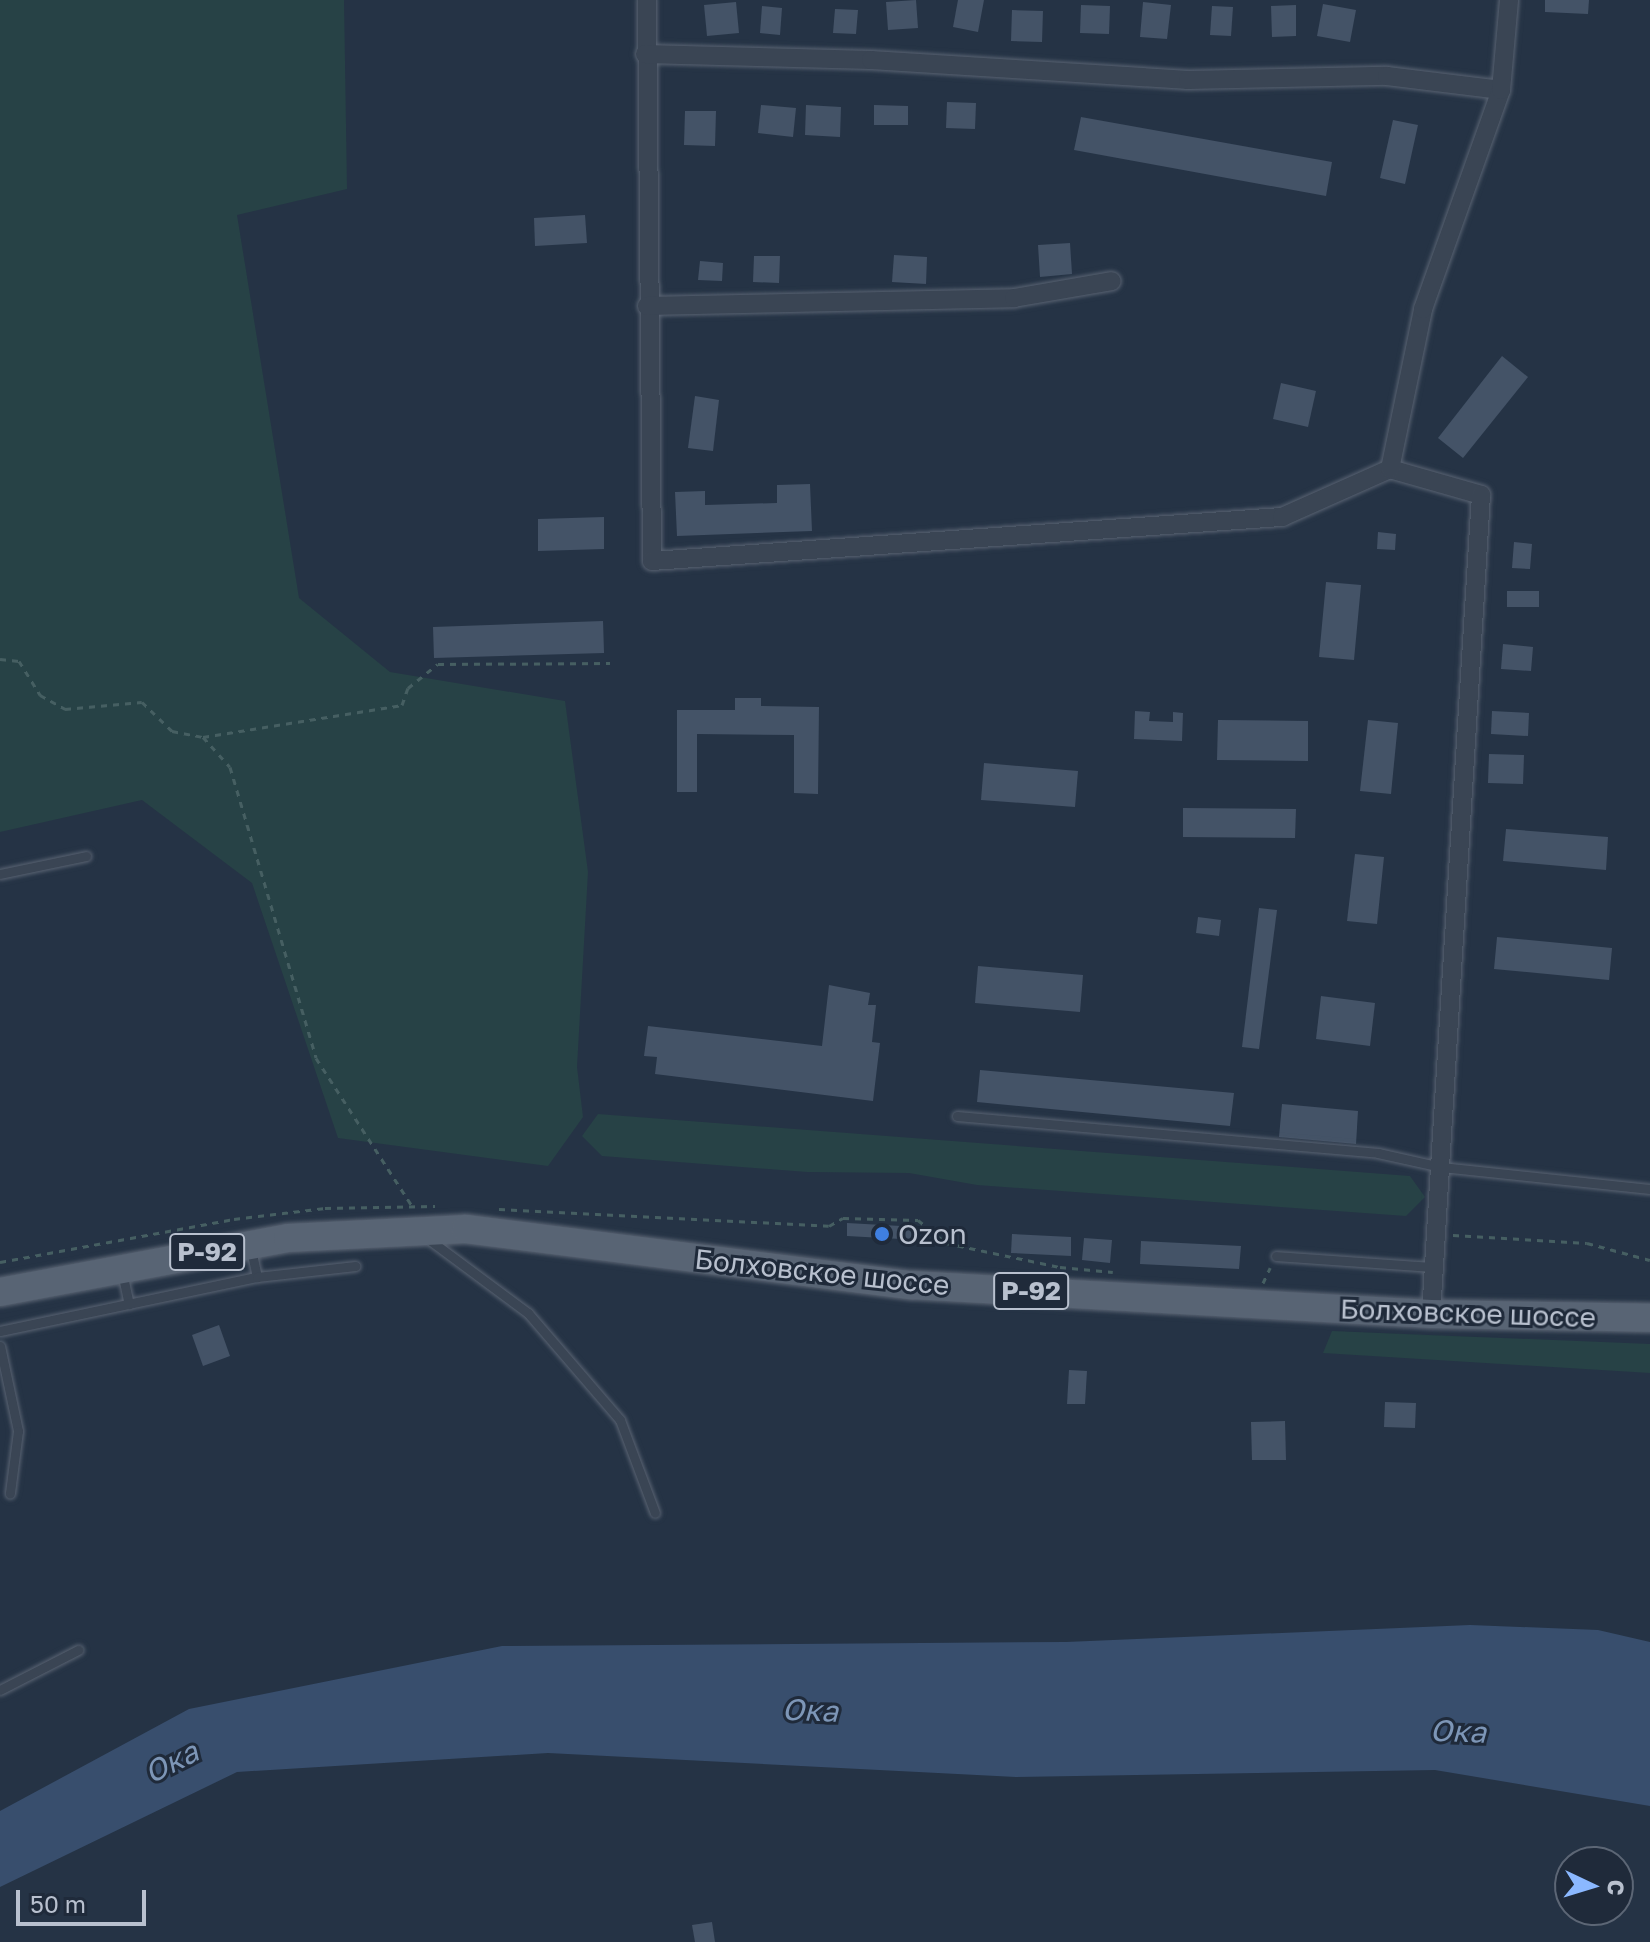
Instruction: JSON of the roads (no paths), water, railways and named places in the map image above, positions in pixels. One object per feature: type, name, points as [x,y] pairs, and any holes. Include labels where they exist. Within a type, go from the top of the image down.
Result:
[{"type":"main road","name":"Болховское шоссе","points":[[0,1292],[250,1244],[414,1217],[855,1280],[1431,1314],[1650,1318]]},
{"type":"street","points":[[647,0],[647,306],[652,561],[1282,517],[1390,469],[1481,495],[1431,1314]]},
{"type":"street","points":[[1390,469],[1423,309],[1501,90],[1509,0]]},
{"type":"street","points":[[645,54],[871,60],[1188,80],[1387,76],[1501,90]]},
{"type":"street","points":[[647,306],[1014,298],[1112,281]]},
{"type":"lane","points":[[0,874],[86,856]]},
{"type":"lane","points":[[957,1116],[1378,1153],[1441,1167],[1650,1189]]},
{"type":"lane","points":[[414,1217],[528,1313],[620,1420],[655,1513]]},
{"type":"lane","points":[[250,1244],[257,1277]]},
{"type":"lane","points":[[1276,1256],[1435,1267]]},
{"type":"lane","points":[[0,1331],[257,1277],[355,1266]]},
{"type":"lane","points":[[121,1268],[129,1304]]},
{"type":"lane","points":[[0,1346],[18,1431],[10,1493]]},
{"type":"lane","points":[[0,1690],[78,1650]]},
{"type":"water","name":"Ока","points":[[1470,1625],[1598,1630],[1650,1642],[1650,1806],[1435,1770],[1016,1777],[548,1753],[237,1772],[0,1887],[0,1811],[189,1709],[502,1646],[1066,1642]]},
{"type":"place","name":"Ozon","points":[[882,1234]]}]
